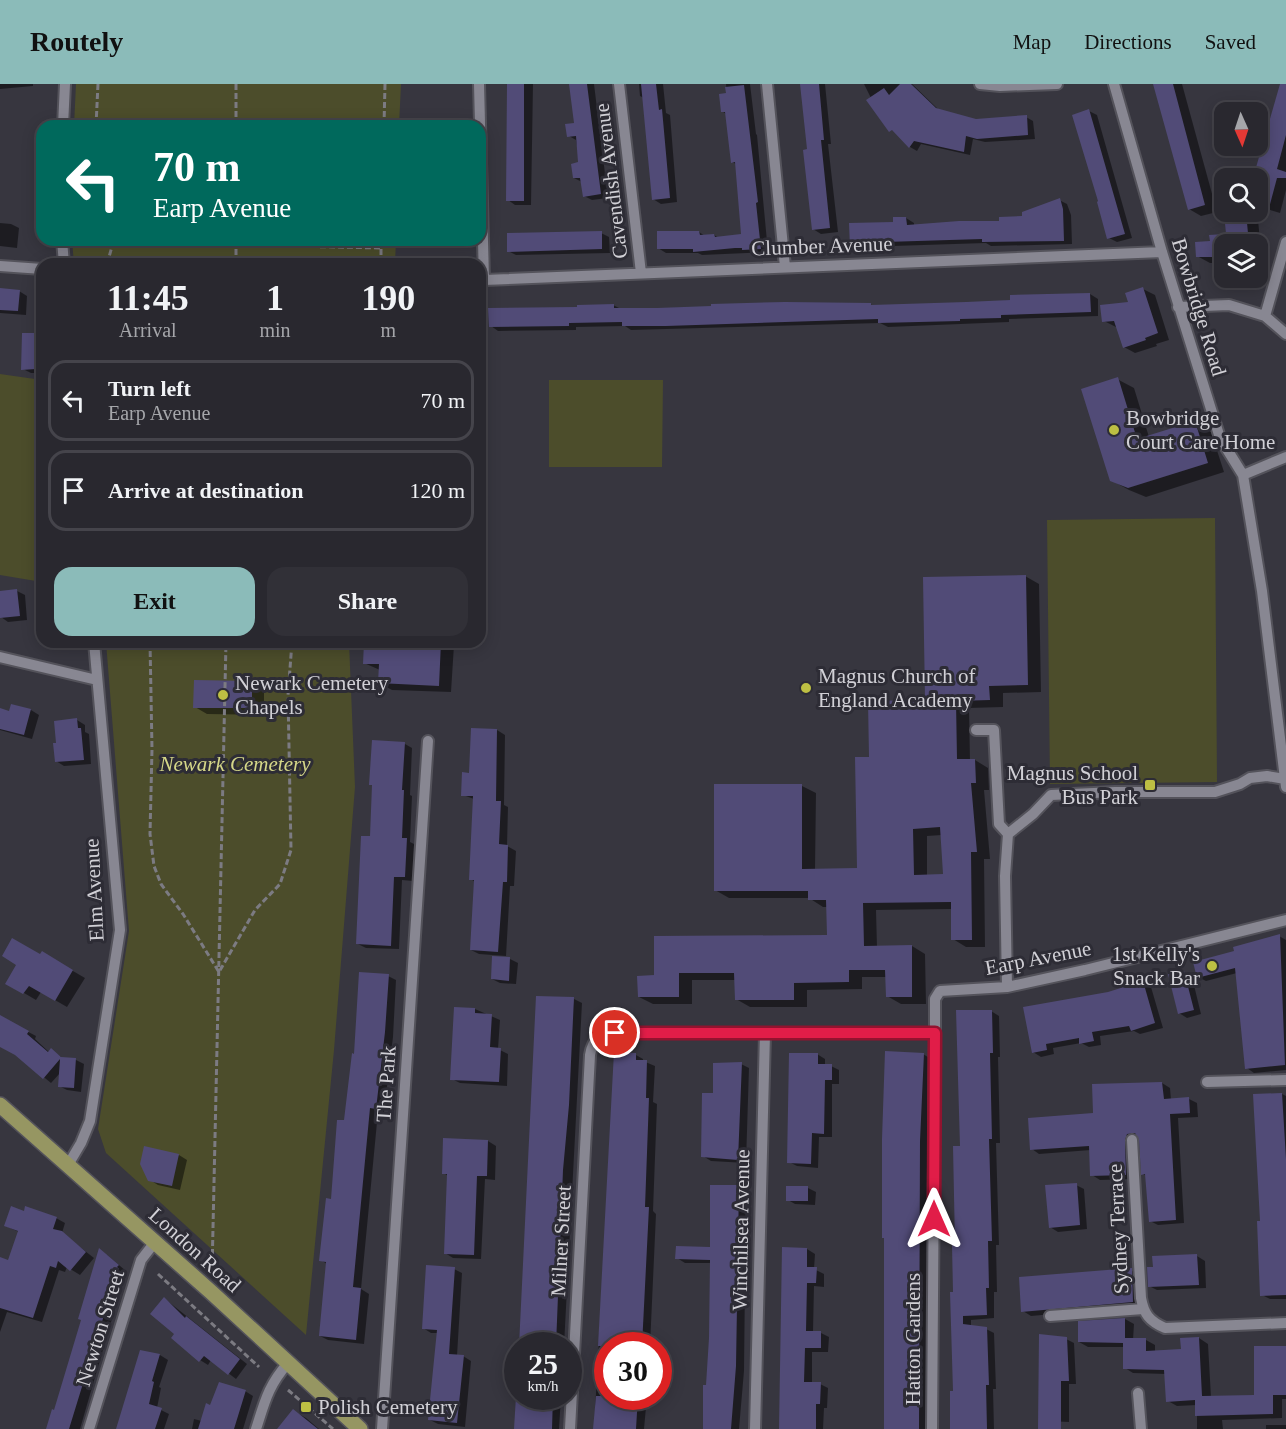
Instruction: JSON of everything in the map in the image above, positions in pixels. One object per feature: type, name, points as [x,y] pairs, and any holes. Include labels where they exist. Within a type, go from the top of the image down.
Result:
[{"type":"main road","name":"London Road","points":[[0,1105],[211,1292],[360,1429]]},
{"type":"street","points":[[63,120],[65,84]]},
{"type":"street","name":"Clumber Avenue","points":[[479,84],[480,120]]},
{"type":"street","name":"Cavendish Avenue","points":[[619,84],[641,273]]},
{"type":"street","points":[[767,84],[785,267]]},
{"type":"street","points":[[980,84],[1000,86],[1057,84]]},
{"type":"street","name":"Bowbridge Road","points":[[1114,84],[1178,307],[1220,438],[1243,475],[1262,591],[1286,783]]},
{"type":"street","points":[[1265,316],[1286,242]]},
{"type":"street","name":"Clumber Avenue","points":[[486,280],[1162,252]]},
{"type":"street","points":[[0,266],[36,269]]},
{"type":"street","points":[[1178,307],[1229,305],[1265,316],[1286,334]]},
{"type":"street","points":[[1243,475],[1286,457]]},
{"type":"street","name":"Elm Avenue","points":[[68,1165],[90,1121],[120,930],[94,648]]},
{"type":"street","points":[[0,657],[97,680]]},
{"type":"street","points":[[976,729],[994,730],[999,824],[1008,834],[1005,876],[1007,987]]},
{"type":"street","name":"The Park","points":[[382,1429],[428,741]]},
{"type":"street","points":[[1008,834],[1033,814],[1051,795],[1115,792],[1215,792],[1240,784],[1250,778],[1267,776],[1286,783]]},
{"type":"street","name":"Earp Avenue","points":[[935,1033],[935,999],[940,991],[1007,987],[1286,920]]},
{"type":"street","name":"Milner Street","points":[[570,1429],[592,1044],[602,1036],[615,1033],[765,1033]]},
{"type":"street","points":[[765,1033],[935,1033]]},
{"type":"street","name":"Winchilsea Avenue","points":[[755,1429],[765,1033]]},
{"type":"street","name":"Hatton Gardens","points":[[932,1429],[935,1033]]},
{"type":"street","points":[[1207,1082],[1286,1080]]},
{"type":"street","name":"Sydney Terrace","points":[[1132,1140],[1143,1309],[1153,1323],[1165,1328],[1286,1323]]},
{"type":"street","name":"Newton Street","points":[[89,1429],[141,1260],[154,1242]]},
{"type":"street","points":[[1050,1316],[1143,1309]]},
{"type":"street","points":[[256,1429],[268,1390],[288,1363]]},
{"type":"street","points":[[1138,1393],[1141,1429]]},
{"type":"path","points":[[96,120],[98,84]]},
{"type":"path","points":[[236,84],[236,120]]},
{"type":"path","points":[[384,120],[385,84]]},
{"type":"path","points":[[333,246],[381,248],[381,258]]},
{"type":"path","points":[[150,648],[152,749],[150,834],[154,866],[161,884],[183,914],[219,972]]},
{"type":"path","points":[[211,1292],[226,648]]},
{"type":"path","points":[[219,972],[255,910],[280,884],[291,850],[288,695],[292,648]]},
{"type":"path","points":[[158,1274],[259,1367]]},
{"type":"path","points":[[288,1390],[333,1429]]},
{"type":"green space","points":[[76,84],[401,84],[399,120],[74,120]]},
{"type":"green space","points":[[72,246],[396,246],[395,258],[74,258]]},
{"type":"green space","points":[[0,374],[36,379],[36,581],[0,575]]},
{"type":"green space","points":[[549,380],[663,380],[662,467],[549,467]]},
{"type":"green space","points":[[1215,518],[1217,782],[1050,784],[1047,520]]},
{"type":"green space","name":"Newark Cemetery","points":[[106,648],[349,648],[355,787],[334,1050],[306,1335],[106,1153],[98,1129],[129,931]]},
{"type":"building","points":[[507,84],[524,84],[524,201],[506,201]]},
{"type":"building","points":[[569,84],[587,84],[601,194],[583,197],[580,178],[573,178],[571,164],[578,162],[576,136],[567,137],[565,124],[574,123]]},
{"type":"building","points":[[641,84],[656,84],[659,110],[662,109],[670,198],[652,200]]},
{"type":"building","points":[[800,84],[819,84],[824,140],[821,140],[830,228],[812,230],[803,150],[807,149]]},
{"type":"building","points":[[900,84],[911,84],[936,108],[976,119],[1027,115],[1028,135],[977,139],[966,136],[964,152],[914,141],[909,148],[892,130],[889,132],[866,100],[884,88],[889,95]]},
{"type":"building","points":[[1153,84],[1173,84],[1205,205],[1188,210]]},
{"type":"building","points":[[1280,84],[1286,84],[1286,135],[1277,169],[1286,172],[1286,178],[1277,178],[1269,208],[1268,168],[1256,168],[1259,156],[1268,156],[1268,126]]},
{"type":"building","points":[[744,85],[758,202],[756,203],[761,249],[735,248],[693,252],[693,249],[657,249],[657,231],[699,231],[700,235],[714,234],[715,237],[741,234],[735,162],[731,163],[725,112],[721,112],[719,94],[726,93],[725,87]]},
{"type":"building","points":[[1089,109],[1125,234],[1107,239],[1072,115]]},
{"type":"building","points":[[1060,198],[1063,209],[1064,241],[982,242],[982,239],[885,242],[885,247],[850,248],[849,223],[893,222],[893,217],[906,217],[907,225],[999,221],[999,217],[1022,216],[1022,212]]},
{"type":"building","points":[[1225,222],[1247,222],[1248,234],[1226,234]]},
{"type":"building","points":[[602,231],[602,249],[507,252],[507,233]]},
{"type":"building","points":[[1209,235],[1214,235],[1214,257],[1196,257],[1195,242],[1210,241]]},
{"type":"building","points":[[1143,287],[1158,333],[1123,348],[1114,321],[1102,322],[1100,305],[1128,302],[1125,293]]},
{"type":"building","points":[[0,288],[20,290],[18,311],[0,310]]},
{"type":"building","points":[[1090,293],[1091,312],[1001,315],[1001,318],[960,319],[960,321],[878,323],[878,319],[666,326],[622,326],[622,322],[569,323],[569,326],[489,327],[488,308],[577,307],[577,305],[614,304],[614,308],[657,308],[785,302],[871,303],[871,305],[1010,300],[1010,295]]},
{"type":"building","points":[[22,333],[36,333],[36,369],[21,370]]},
{"type":"building","name":"Bowbridge Court Care Home","points":[[1118,377],[1137,439],[1195,421],[1208,463],[1128,488],[1110,481],[1081,389]]},
{"type":"building","points":[[1026,575],[1028,685],[989,686],[990,700],[956,701],[957,759],[975,759],[976,783],[971,783],[977,852],[971,852],[972,940],[951,940],[951,902],[863,903],[864,946],[912,945],[912,997],[886,997],[885,970],[849,970],[849,982],[794,983],[794,1000],[735,1000],[734,973],[679,973],[679,997],[638,997],[637,976],[654,975],[654,936],[827,935],[826,900],[808,900],[808,891],[714,891],[714,784],[802,784],[802,869],[857,868],[855,757],[869,757],[868,701],[925,700],[923,577]],"holes":[[[940,827],[943,874],[914,875],[913,829]]]},
{"type":"building","points":[[17,589],[20,616],[0,618],[0,591]]},
{"type":"building","points":[[364,648],[441,648],[439,686],[378,683],[379,664],[363,664]]},
{"type":"building","name":"Newark Cemetery Chapels","points":[[194,680],[252,681],[252,708],[193,708]]},
{"type":"building","points":[[11,704],[31,709],[24,735],[0,729],[0,708],[9,711]]},
{"type":"building","points":[[77,718],[78,728],[81,728],[84,760],[55,762],[54,721]]},
{"type":"building","points":[[471,728],[497,729],[496,801],[501,801],[499,844],[508,845],[507,882],[503,882],[498,952],[470,950],[474,880],[469,880],[473,796],[461,796],[462,772],[469,773]]},
{"type":"building","points":[[372,740],[405,742],[402,838],[407,838],[405,877],[394,877],[391,946],[356,944],[361,836],[370,836],[372,785],[369,785]]},
{"type":"building","points":[[1280,934],[1285,1065],[1245,1069],[1235,968],[1197,978],[1193,962],[1234,951],[1233,947]]},
{"type":"building","points":[[12,938],[40,954],[42,951],[73,970],[55,1001],[29,986],[23,994],[5,984],[16,965],[2,956]]},
{"type":"building","points":[[492,956],[510,957],[509,981],[491,979]]},
{"type":"building","points":[[1184,971],[1194,1010],[1178,1014],[1168,974]]},
{"type":"building","points":[[359,972],[389,974],[376,1109],[370,1108],[353,1287],[361,1288],[356,1340],[319,1336],[326,1262],[319,1261],[326,1198],[331,1199],[337,1120],[344,1120],[352,1053],[354,1054]]},
{"type":"building","points":[[1143,981],[1155,1023],[1131,1031],[1129,1026],[1092,1032],[1094,1041],[1079,1044],[1079,1038],[1046,1044],[1047,1050],[1032,1053],[1023,1007],[1108,992]]},
{"type":"building","points":[[536,996],[574,997],[569,1105],[563,1170],[557,1332],[520,1332]]},
{"type":"building","points":[[454,1007],[475,1008],[475,1013],[492,1014],[490,1047],[501,1048],[499,1082],[450,1080]]},
{"type":"building","points":[[956,1010],[992,1010],[993,1053],[990,1053],[992,1139],[989,1139],[992,1241],[988,1241],[987,1315],[963,1316],[963,1324],[987,1327],[989,1385],[986,1385],[987,1429],[950,1429],[950,1391],[953,1391],[950,1292],[953,1292],[952,1245],[955,1245],[953,1146],[960,1146]]},
{"type":"building","points":[[0,1015],[29,1031],[27,1034],[48,1052],[51,1048],[61,1057],[76,1058],[74,1088],[58,1087],[60,1059],[43,1079],[15,1055],[0,1047]]},
{"type":"building","points":[[885,1051],[924,1053],[920,1141],[919,1429],[884,1429],[882,1139]]},
{"type":"building","points":[[614,1052],[636,1053],[636,1060],[647,1060],[646,1098],[649,1098],[645,1207],[649,1207],[643,1332],[599,1332]]},
{"type":"building","points":[[789,1053],[818,1053],[818,1064],[832,1064],[832,1080],[825,1080],[824,1134],[812,1133],[811,1164],[787,1163]]},
{"type":"building","points":[[742,1062],[738,1160],[701,1157],[702,1093],[713,1093],[713,1063]]},
{"type":"building","points":[[1162,1082],[1164,1099],[1189,1097],[1190,1113],[1170,1114],[1176,1220],[1149,1222],[1145,1174],[1141,1175],[1139,1140],[1135,1133],[1127,1134],[1125,1140],[1126,1175],[1090,1176],[1089,1146],[1030,1150],[1028,1118],[1093,1113],[1092,1084]]},
{"type":"building","points":[[1282,1093],[1286,1159],[1286,1295],[1260,1296],[1257,1221],[1260,1221],[1253,1094]]},
{"type":"building","points":[[443,1138],[488,1140],[487,1176],[477,1176],[474,1255],[444,1254],[447,1174],[442,1174]]},
{"type":"building","points":[[144,1146],[179,1154],[172,1186],[148,1181],[140,1164]]},
{"type":"building","points":[[1077,1183],[1080,1225],[1049,1228],[1045,1185]]},
{"type":"building","points":[[710,1185],[739,1185],[736,1366],[731,1429],[703,1429],[703,1385],[706,1385],[709,1338],[710,1260],[675,1259],[676,1246],[710,1247]]},
{"type":"building","points":[[786,1186],[808,1186],[808,1201],[786,1201]]},
{"type":"building","points":[[11,1206],[24,1211],[25,1206],[57,1217],[53,1229],[62,1231],[86,1252],[70,1271],[58,1261],[56,1268],[50,1266],[33,1318],[0,1308],[0,1257],[8,1260],[18,1231],[4,1226]]},
{"type":"building","points":[[782,1247],[807,1248],[807,1267],[817,1267],[816,1283],[807,1283],[806,1331],[821,1331],[821,1348],[805,1348],[804,1382],[821,1382],[820,1404],[816,1404],[816,1429],[779,1429]]},
{"type":"building","points":[[99,1248],[119,1265],[117,1267],[119,1269],[114,1274],[107,1298],[109,1299],[69,1429],[46,1429],[52,1409],[54,1410],[81,1320],[78,1319]]},
{"type":"building","points":[[1197,1254],[1199,1285],[1148,1287],[1147,1267],[1153,1267],[1152,1256]]},
{"type":"building","points":[[426,1265],[455,1267],[449,1354],[464,1355],[457,1423],[428,1420],[437,1330],[422,1329]]},
{"type":"building","points":[[1132,1268],[1133,1302],[1021,1312],[1019,1277]]},
{"type":"building","points":[[164,1297],[185,1318],[186,1316],[240,1359],[228,1375],[204,1356],[199,1362],[171,1338],[174,1334],[150,1314]]},
{"type":"building","points":[[1125,1318],[1125,1338],[1146,1338],[1146,1351],[1181,1349],[1180,1338],[1199,1337],[1202,1396],[1254,1395],[1254,1346],[1286,1346],[1286,1395],[1273,1395],[1273,1414],[1195,1416],[1195,1400],[1166,1402],[1164,1370],[1123,1369],[1123,1343],[1078,1342],[1078,1321]]},
{"type":"building","points":[[1039,1334],[1067,1337],[1069,1381],[1061,1381],[1061,1429],[1038,1429]]},
{"type":"building","points":[[140,1350],[160,1354],[152,1381],[154,1382],[149,1404],[162,1408],[155,1429],[116,1429]]},
{"type":"building","points":[[219,1382],[246,1390],[234,1429],[198,1429],[206,1403],[210,1405]]},
{"type":"building","points":[[293,1409],[318,1429],[277,1429]]},
{"type":"building","points":[[515,1410],[553,1410],[552,1429],[514,1429]]},
{"type":"building","points":[[595,1410],[637,1410],[636,1429],[593,1429]]},
{"type":"place","name":"Bowbridge Court Care Home","points":[[1114,430]]},
{"type":"place","name":"Magnus Church of England Academy","points":[[806,688]]},
{"type":"place","name":"Newark Cemetery Chapels","points":[[223,695]]},
{"type":"place","name":"Magnus School Bus Park","points":[[1150,785]]},
{"type":"place","name":"1st Kelly's Snack Bar","points":[[1212,966]]},
{"type":"place","name":"Polish Cemetery","points":[[306,1407]]},
{"type":"route","points":[[615,1033],[935,1033],[934,1219]]}]
